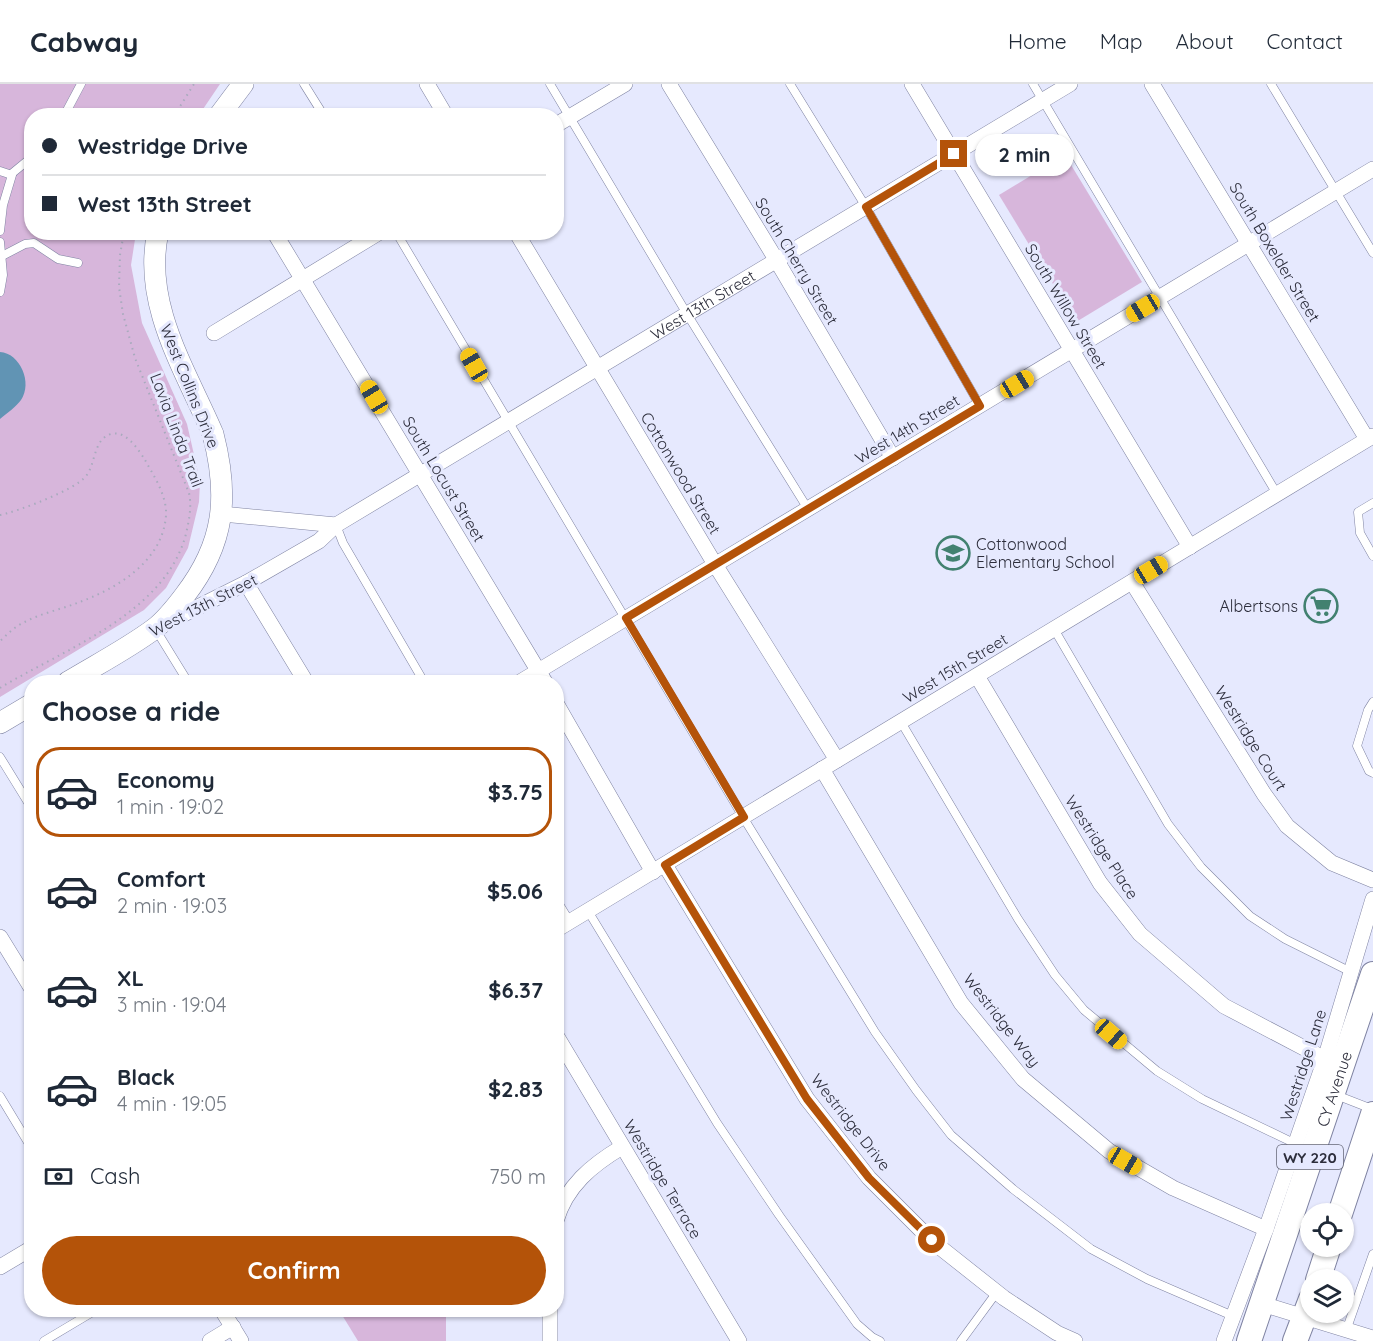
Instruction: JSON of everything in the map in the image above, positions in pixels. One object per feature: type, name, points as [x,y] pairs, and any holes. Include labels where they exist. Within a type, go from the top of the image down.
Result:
[{"type":"main road","points":[[225,108],[243,84]]},
{"type":"main road","name":"West Collins Drive","points":[[155,628],[177,605],[201,571],[219,529],[222,514],[221,473],[213,434],[164,325],[155,286],[156,240]]},
{"type":"main road","name":"West 13th Street","points":[[79,675],[155,628]]},
{"type":"main road","points":[[0,723],[24,709]]},
{"type":"main road","name":"CY Avenue","points":[[1249,1341],[1332,1093],[1362,973]]},
{"type":"main road","name":"WY 220","points":[[1344,1203],[1373,1114]]},
{"type":"main road","points":[[1295,1341],[1302,1323]]},
{"type":"street","points":[[427,84],[441,108]]},
{"type":"street","points":[[564,120],[625,84]]},
{"type":"street","name":"South Cherry Street","points":[[669,84],[893,458]]},
{"type":"street","name":"South Willow Street","points":[[912,84],[1190,546]]},
{"type":"street","name":"West 13th Street","points":[[155,628],[246,583],[319,541],[336,525],[1070,84]]},
{"type":"street","name":"South Boxelder Street","points":[[1152,84],[1370,438]]},
{"type":"street","name":"West 14th Street","points":[[545,675],[626,618],[1373,169]]},
{"type":"street","name":"South Locust Street","points":[[279,240],[541,675]]},
{"type":"street","points":[[214,333],[367,240]]},
{"type":"street","name":"Cottonwood Street","points":[[521,240],[716,566],[837,760]]},
{"type":"street","name":"West 15th Street","points":[[564,925],[1370,438]]},
{"type":"street","points":[[222,514],[336,525]]},
{"type":"street","name":"Westridge Court","points":[[1132,582],[1264,794],[1287,826],[1332,863],[1373,880]]},
{"type":"street","points":[[246,583],[302,675]]},
{"type":"street","name":"Westridge Place","points":[[977,676],[1100,882],[1140,934],[1224,1006],[1325,1059]]},
{"type":"street","points":[[564,716],[659,868]]},
{"type":"street","name":"Westridge Way","points":[[822,769],[962,1003],[1023,1078],[1109,1151],[1173,1188],[1266,1229]]},
{"type":"street","name":"Westridge Drive","points":[[659,868],[807,1099],[877,1185],[932,1240],[997,1292],[1055,1337],[1075,1341]]},
{"type":"street","name":"Westridge Lane","points":[[1224,1341],[1325,1059],[1362,973],[1373,899]]},
{"type":"street","points":[[0,937],[24,976]]},
{"type":"street","name":"Westridge Terrace","points":[[564,1049],[739,1341]]},
{"type":"street","points":[[564,1202],[573,1186],[593,1166],[622,1147]]},
{"type":"street","points":[[2,1262],[24,1252]]},
{"type":"street","points":[[1262,1304],[1300,1307]]},
{"type":"street","points":[[226,1317],[241,1341]]},
{"type":"street","points":[[550,1317],[550,1341]]},
{"type":"street","points":[[1333,1323],[1346,1331],[1373,1338]]},
{"type":"street","points":[[210,1341],[233,1328]]},
{"type":"lane","points":[[68,108],[81,84]]},
{"type":"lane","points":[[304,84],[319,108]]},
{"type":"lane","points":[[549,84],[558,108]]},
{"type":"lane","points":[[790,84],[866,207],[980,406]]},
{"type":"lane","points":[[1034,84],[1277,494]]},
{"type":"lane","points":[[1271,84],[1373,253]]},
{"type":"lane","points":[[564,123],[808,509]]},
{"type":"lane","points":[[0,231],[3,205],[12,175],[24,164]]},
{"type":"lane","points":[[0,171],[12,175]]},
{"type":"lane","points":[[0,176],[12,175]]},
{"type":"lane","points":[[401,240],[744,817],[875,1032],[951,1135],[1012,1189],[1090,1250],[1147,1279],[1233,1316]]},
{"type":"lane","points":[[0,242],[3,275],[0,292]]},
{"type":"lane","points":[[2,256],[30,243],[38,245],[58,259],[78,262]]},
{"type":"lane","points":[[1372,550],[1360,533],[1358,512],[1373,503]]},
{"type":"lane","points":[[336,525],[343,543],[420,675]]},
{"type":"lane","points":[[155,628],[184,675]]},
{"type":"lane","points":[[1054,629],[1168,824],[1201,867],[1250,916],[1285,939],[1362,973]]},
{"type":"lane","points":[[1373,702],[1368,710],[1357,746],[1369,771],[1373,773]]},
{"type":"lane","points":[[901,722],[1018,919],[1054,975],[1084,1010],[1157,1071],[1202,1099],[1296,1144]]},
{"type":"lane","points":[[0,757],[24,796]]},
{"type":"lane","points":[[588,911],[717,1123],[779,1215],[857,1324],[880,1341]]},
{"type":"lane","points":[[564,912],[570,922]]},
{"type":"lane","points":[[1332,1093],[1373,1109]]},
{"type":"lane","points":[[0,1096],[24,1136]]},
{"type":"lane","points":[[1346,1331],[1373,1254]]},
{"type":"lane","points":[[961,1341],[997,1292]]},
{"type":"lane","points":[[44,1341],[84,1317]]},
{"type":"path","points":[[179,108],[194,84]]},
{"type":"path","name":"Lavia Linda Trail","points":[[0,688],[86,639],[147,598],[165,576],[184,540],[190,513],[189,493],[135,358],[123,314],[119,287],[123,240]]},
{"type":"path","points":[[0,515],[25,509],[75,486],[88,473],[100,442],[109,434],[116,434],[126,438],[142,456],[157,482],[166,516],[160,539],[153,553],[126,579],[102,593],[21,624],[0,641]]},
{"type":"shaded area","points":[[0,84],[220,84],[204,108],[24,108],[24,240],[135,240],[131,265],[142,323],[187,424],[200,481],[199,502],[188,548],[166,588],[144,610],[36,675],[24,675],[24,682],[0,697]]},
{"type":"shaded area","points":[[1065,155],[1142,282],[1076,322],[999,195]]},
{"type":"shaded area","points":[[343,1317],[446,1317],[446,1341],[358,1341]]},
{"type":"water","points":[[0,352],[19,363],[26,385],[21,400],[0,419]]},
{"type":"place","name":"Cottonwood Elementary School","points":[[953,553]]},
{"type":"place","name":"Albertsons","points":[[1321,606]]},
{"type":"route","points":[[932,1240],[869,1178],[807,1099],[665,865],[744,817],[626,618],[980,406],[866,207],[954,154]]}]
